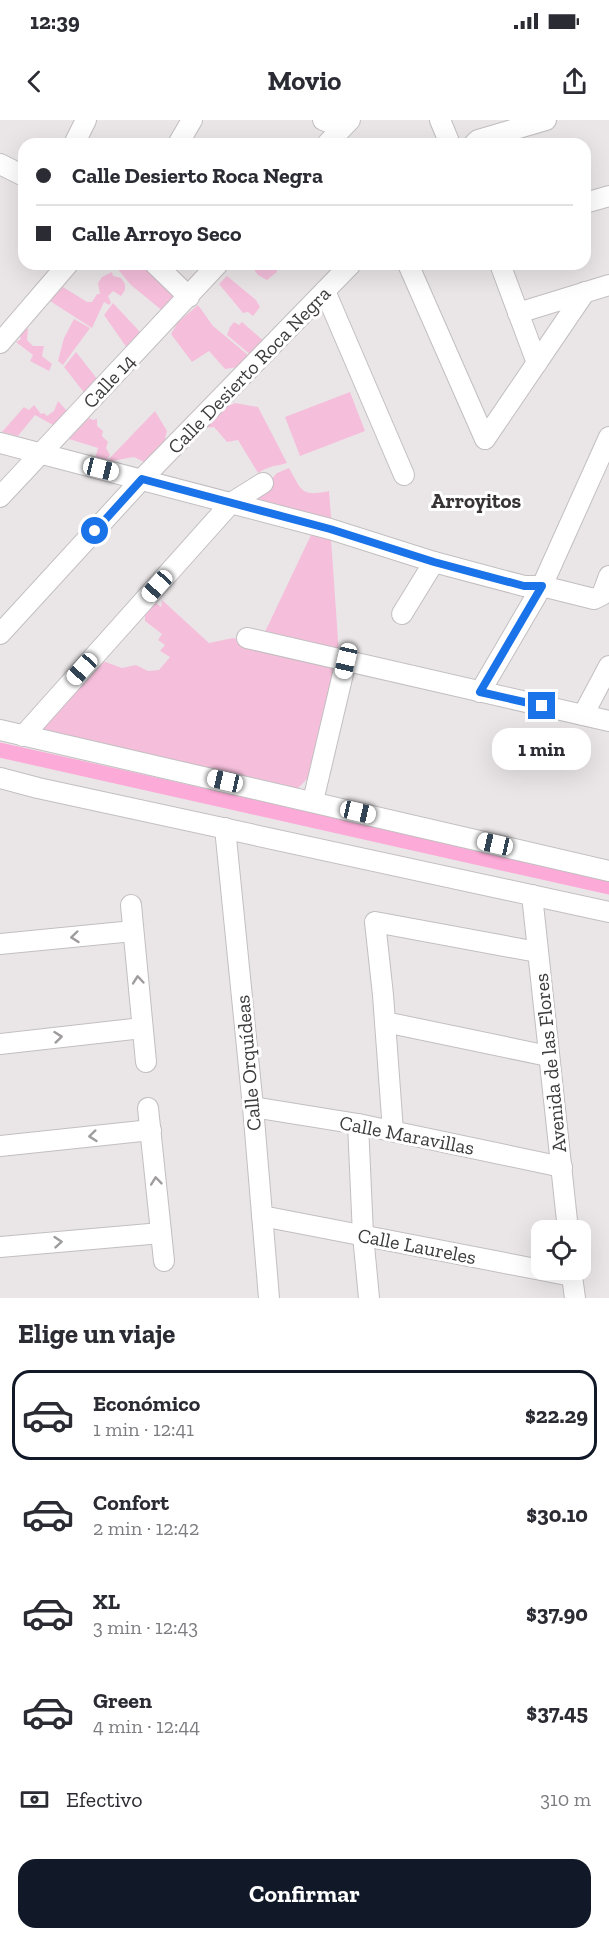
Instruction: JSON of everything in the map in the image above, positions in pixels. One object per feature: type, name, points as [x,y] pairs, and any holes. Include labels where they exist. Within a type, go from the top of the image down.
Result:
[{"type":"street","points":[[77,138],[86,120]]},
{"type":"street","points":[[182,138],[192,120]]},
{"type":"street","points":[[322,120],[346,124]]},
{"type":"street","points":[[440,120],[448,138]]},
{"type":"street","points":[[480,138],[496,120]]},
{"type":"street","points":[[489,138],[546,120]]},
{"type":"street","points":[[333,138],[346,124]]},
{"type":"street","points":[[0,164],[18,173]]},
{"type":"street","points":[[591,202],[609,196]]},
{"type":"street","points":[[0,343],[63,270]]},
{"type":"street","points":[[162,270],[189,297]]},
{"type":"street","name":"Calle 14","points":[[0,497],[213,270]]},
{"type":"street","name":"Calle Desierto Roca Negra","points":[[0,634],[142,479],[345,270]]},
{"type":"street","points":[[411,270],[485,439],[585,292]]},
{"type":"street","points":[[502,270],[537,363]]},
{"type":"street","points":[[518,313],[609,285]]},
{"type":"street","points":[[326,291],[400,468]]},
{"type":"street","points":[[480,692],[542,586],[609,437]]},
{"type":"street","points":[[0,444],[330,529],[434,562],[524,586],[542,586],[594,599],[602,595],[609,576]]},
{"type":"street","points":[[23,736],[231,503],[263,483]]},
{"type":"street","points":[[402,614],[434,562]]},
{"type":"street","points":[[247,638],[609,721]]},
{"type":"street","points":[[313,801],[346,661]]},
{"type":"street","points":[[583,715],[609,666]]},
{"type":"street","points":[[0,730],[609,871]]},
{"type":"street","points":[[0,778],[609,912]]},
{"type":"street","name":"Calle Orquídeas","points":[[225,828],[269,1298]]},
{"type":"street","name":"Avenida de las Flores","points":[[532,895],[567,1220]]},
{"type":"street","points":[[131,905],[146,1062]]},
{"type":"street","points":[[393,1131],[375,922],[537,952]]},
{"type":"street","points":[[0,944],[133,931]]},
{"type":"street","points":[[385,1022],[548,1056]]},
{"type":"street","points":[[0,1044],[142,1028]]},
{"type":"street","name":"Calle Maravillas","points":[[252,1107],[358,1124],[562,1167]]},
{"type":"street","points":[[148,1108],[164,1261]]},
{"type":"street","points":[[358,1124],[363,1235],[369,1298]]},
{"type":"street","points":[[0,1146],[151,1130]]},
{"type":"street","name":"Calle Laureles","points":[[262,1216],[531,1266]]},
{"type":"street","points":[[0,1247],[161,1233]]},
{"type":"street","points":[[573,1280],[575,1298]]},
{"type":"shaded area","points":[[118,270],[152,270],[176,298],[164,312],[131,285]]},
{"type":"shaded area","points":[[254,270],[277,270],[267,280]]},
{"type":"shaded area","points":[[112,272],[113,276],[121,278],[125,284],[125,290],[121,296],[113,291],[108,296],[111,303],[109,305],[104,302],[92,328],[50,301],[63,287],[87,302],[92,302],[97,294],[100,294],[98,283],[102,277]]},
{"type":"shaded area","points":[[227,276],[256,300],[260,307],[253,316],[248,312],[243,313],[219,284]]},
{"type":"shaded area","points":[[113,303],[142,334],[127,348],[104,315]]},
{"type":"shaded area","points":[[198,305],[213,326],[248,355],[239,367],[225,369],[209,351],[192,362],[171,334],[178,322]]},
{"type":"shaded area","points":[[74,319],[90,328],[63,365],[58,361],[64,338]]},
{"type":"shaded area","points":[[234,322],[239,325],[242,322],[265,342],[252,356],[227,335]]},
{"type":"shaded area","points":[[25,327],[28,329],[27,340],[33,346],[44,346],[42,356],[52,364],[49,371],[30,361],[33,355],[16,342],[21,339],[17,330]]},
{"type":"shaded area","points":[[76,352],[98,380],[86,395],[64,367]]},
{"type":"shaded area","points":[[350,392],[365,431],[300,456],[285,417]]},
{"type":"shaded area","points":[[58,401],[67,411],[53,425],[35,415],[18,436],[2,432],[24,407],[29,410],[34,405],[41,414],[44,413],[47,416],[54,411]]},
{"type":"shaded area","points":[[235,403],[258,407],[287,463],[269,467],[258,473],[238,440],[227,442],[214,427],[203,428],[210,416]]},
{"type":"shaded area","points":[[155,411],[167,431],[165,438],[168,443],[151,459],[144,462],[134,457],[106,462]]},
{"type":"shaded area","points":[[89,418],[97,419],[97,426],[103,431],[102,436],[108,442],[106,448],[110,455],[105,462],[95,459],[98,448],[69,439]]},
{"type":"shaded area","points":[[289,468],[303,490],[313,493],[329,491],[332,528],[247,506],[277,473]]},
{"type":"shaded area","points":[[311,535],[331,539],[339,654],[263,636]]},
{"type":"shaded area","points":[[162,600],[209,643],[233,638],[336,667],[310,776],[297,789],[40,732],[41,726],[61,708],[103,661],[122,668],[136,665],[148,671],[159,670],[170,657],[160,651],[165,645],[158,640],[162,634],[145,621],[145,613],[155,602],[161,607]]},
{"type":"waterway","points":[[0,750],[609,887]]},
{"type":"district","name":"Arroyitos","points":[[476,500]]},
{"type":"route","points":[[95,531],[142,479],[330,529],[434,562],[524,586],[542,586],[480,692],[542,706]]}]
